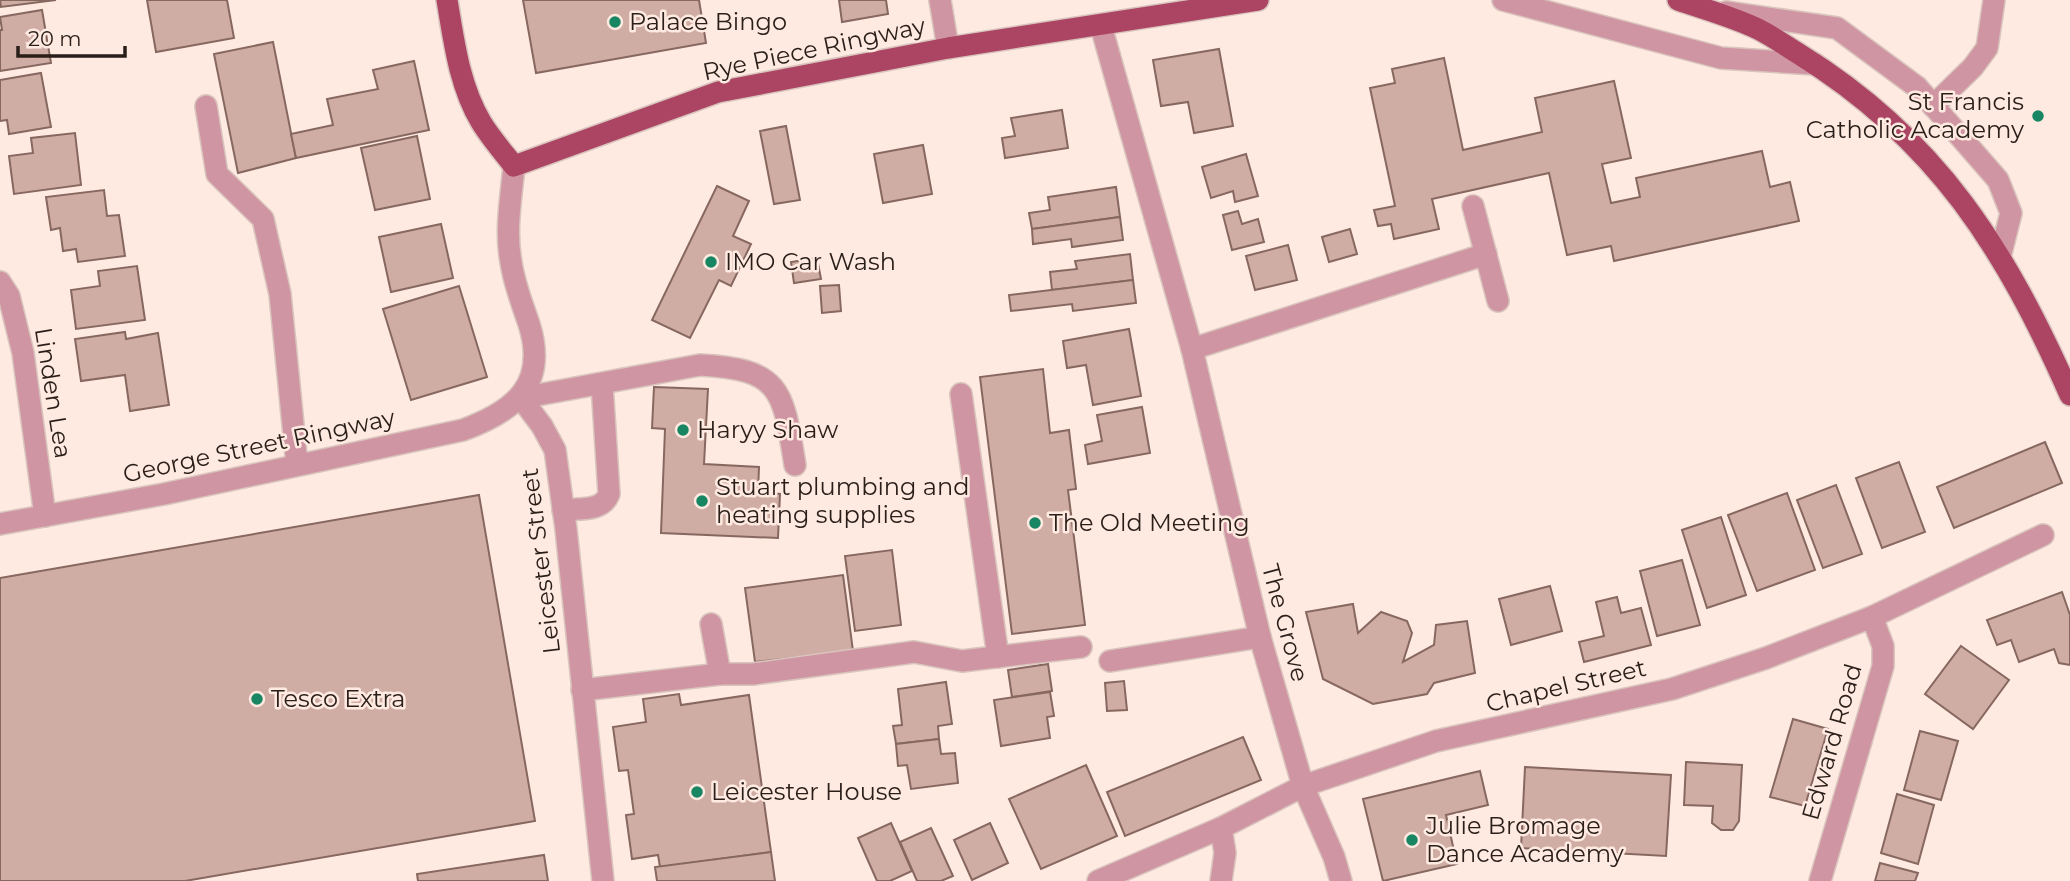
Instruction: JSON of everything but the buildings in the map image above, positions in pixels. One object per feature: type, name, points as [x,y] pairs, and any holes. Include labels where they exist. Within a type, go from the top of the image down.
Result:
[{"type":"main road","points":[[447,0],[459,66],[469,98],[481,123],[514,166]]},
{"type":"main road","name":"Rye Piece Ringway","points":[[514,166],[718,92],[948,48],[1258,0]]},
{"type":"main road","points":[[1678,0],[1758,29],[1815,64],[1890,121],[1947,179],[1977,220],[2016,283],[2070,395]]},
{"type":"street","points":[[940,0],[948,48]]},
{"type":"street","points":[[1503,0],[1721,58],[1815,64]]},
{"type":"street","points":[[1933,106],[1973,67],[1987,48],[1994,0]]},
{"type":"street","points":[[1703,9],[1837,28],[1917,88],[1998,180],[2011,214],[2000,257]]},
{"type":"street","name":"The Grove","points":[[1101,26],[1192,349],[1259,637],[1303,786],[1334,857],[1341,881]]},
{"type":"street","points":[[206,106],[217,174],[263,219],[279,294],[297,466]]},
{"type":"street","points":[[514,166],[508,244],[514,280],[530,326],[535,353],[532,377],[520,398]]},
{"type":"street","points":[[1473,206],[1498,301]]},
{"type":"street","points":[[1192,349],[1486,254]]},
{"type":"street","name":"Linden Lea","points":[[0,282],[9,296],[23,353],[46,516]]},
{"type":"street","points":[[520,398],[699,365],[722,366],[758,374],[777,390],[787,415],[795,465]]},
{"type":"street","points":[[563,510],[597,507],[607,500],[609,494],[602,384]]},
{"type":"street","points":[[961,394],[999,657]]},
{"type":"street","name":"George Street Ringway","points":[[0,524],[164,494],[463,430],[504,412],[520,398]]},
{"type":"street","name":"Leicester Street","points":[[520,398],[542,426],[555,450],[603,881]]},
{"type":"street","name":"Chapel Street","points":[[1098,881],[1221,828],[1303,786],[1436,741],[1671,689],[1766,658],[1872,617],[2043,535]]},
{"type":"street","name":"Edward Road","points":[[1820,881],[1883,666],[1883,646],[1872,617]]},
{"type":"street","points":[[711,624],[720,674]]},
{"type":"street","points":[[1110,661],[1259,637]]},
{"type":"street","points":[[582,690],[720,674],[753,674],[914,652],[962,661],[1081,647]]},
{"type":"street","points":[[1221,828],[1225,853],[1221,881]]},
{"type":"place","name":"Palace Bingo","points":[[615,22]]},
{"type":"place","name":"St Francis Catholic Academy","points":[[2038,116]]},
{"type":"place","name":"IMO Car Wash","points":[[711,262]]},
{"type":"place","name":"Haryy Shaw","points":[[683,430]]},
{"type":"place","name":"Stuart plumbing and heating supplies","points":[[702,501]]},
{"type":"place","name":"The Old Meeting","points":[[1035,523]]},
{"type":"place","name":"Tesco Extra","points":[[257,699]]},
{"type":"place","name":"Leicester House","points":[[697,792]]},
{"type":"place","name":"Julie Bromage Dance Academy","points":[[1412,840]]}]
